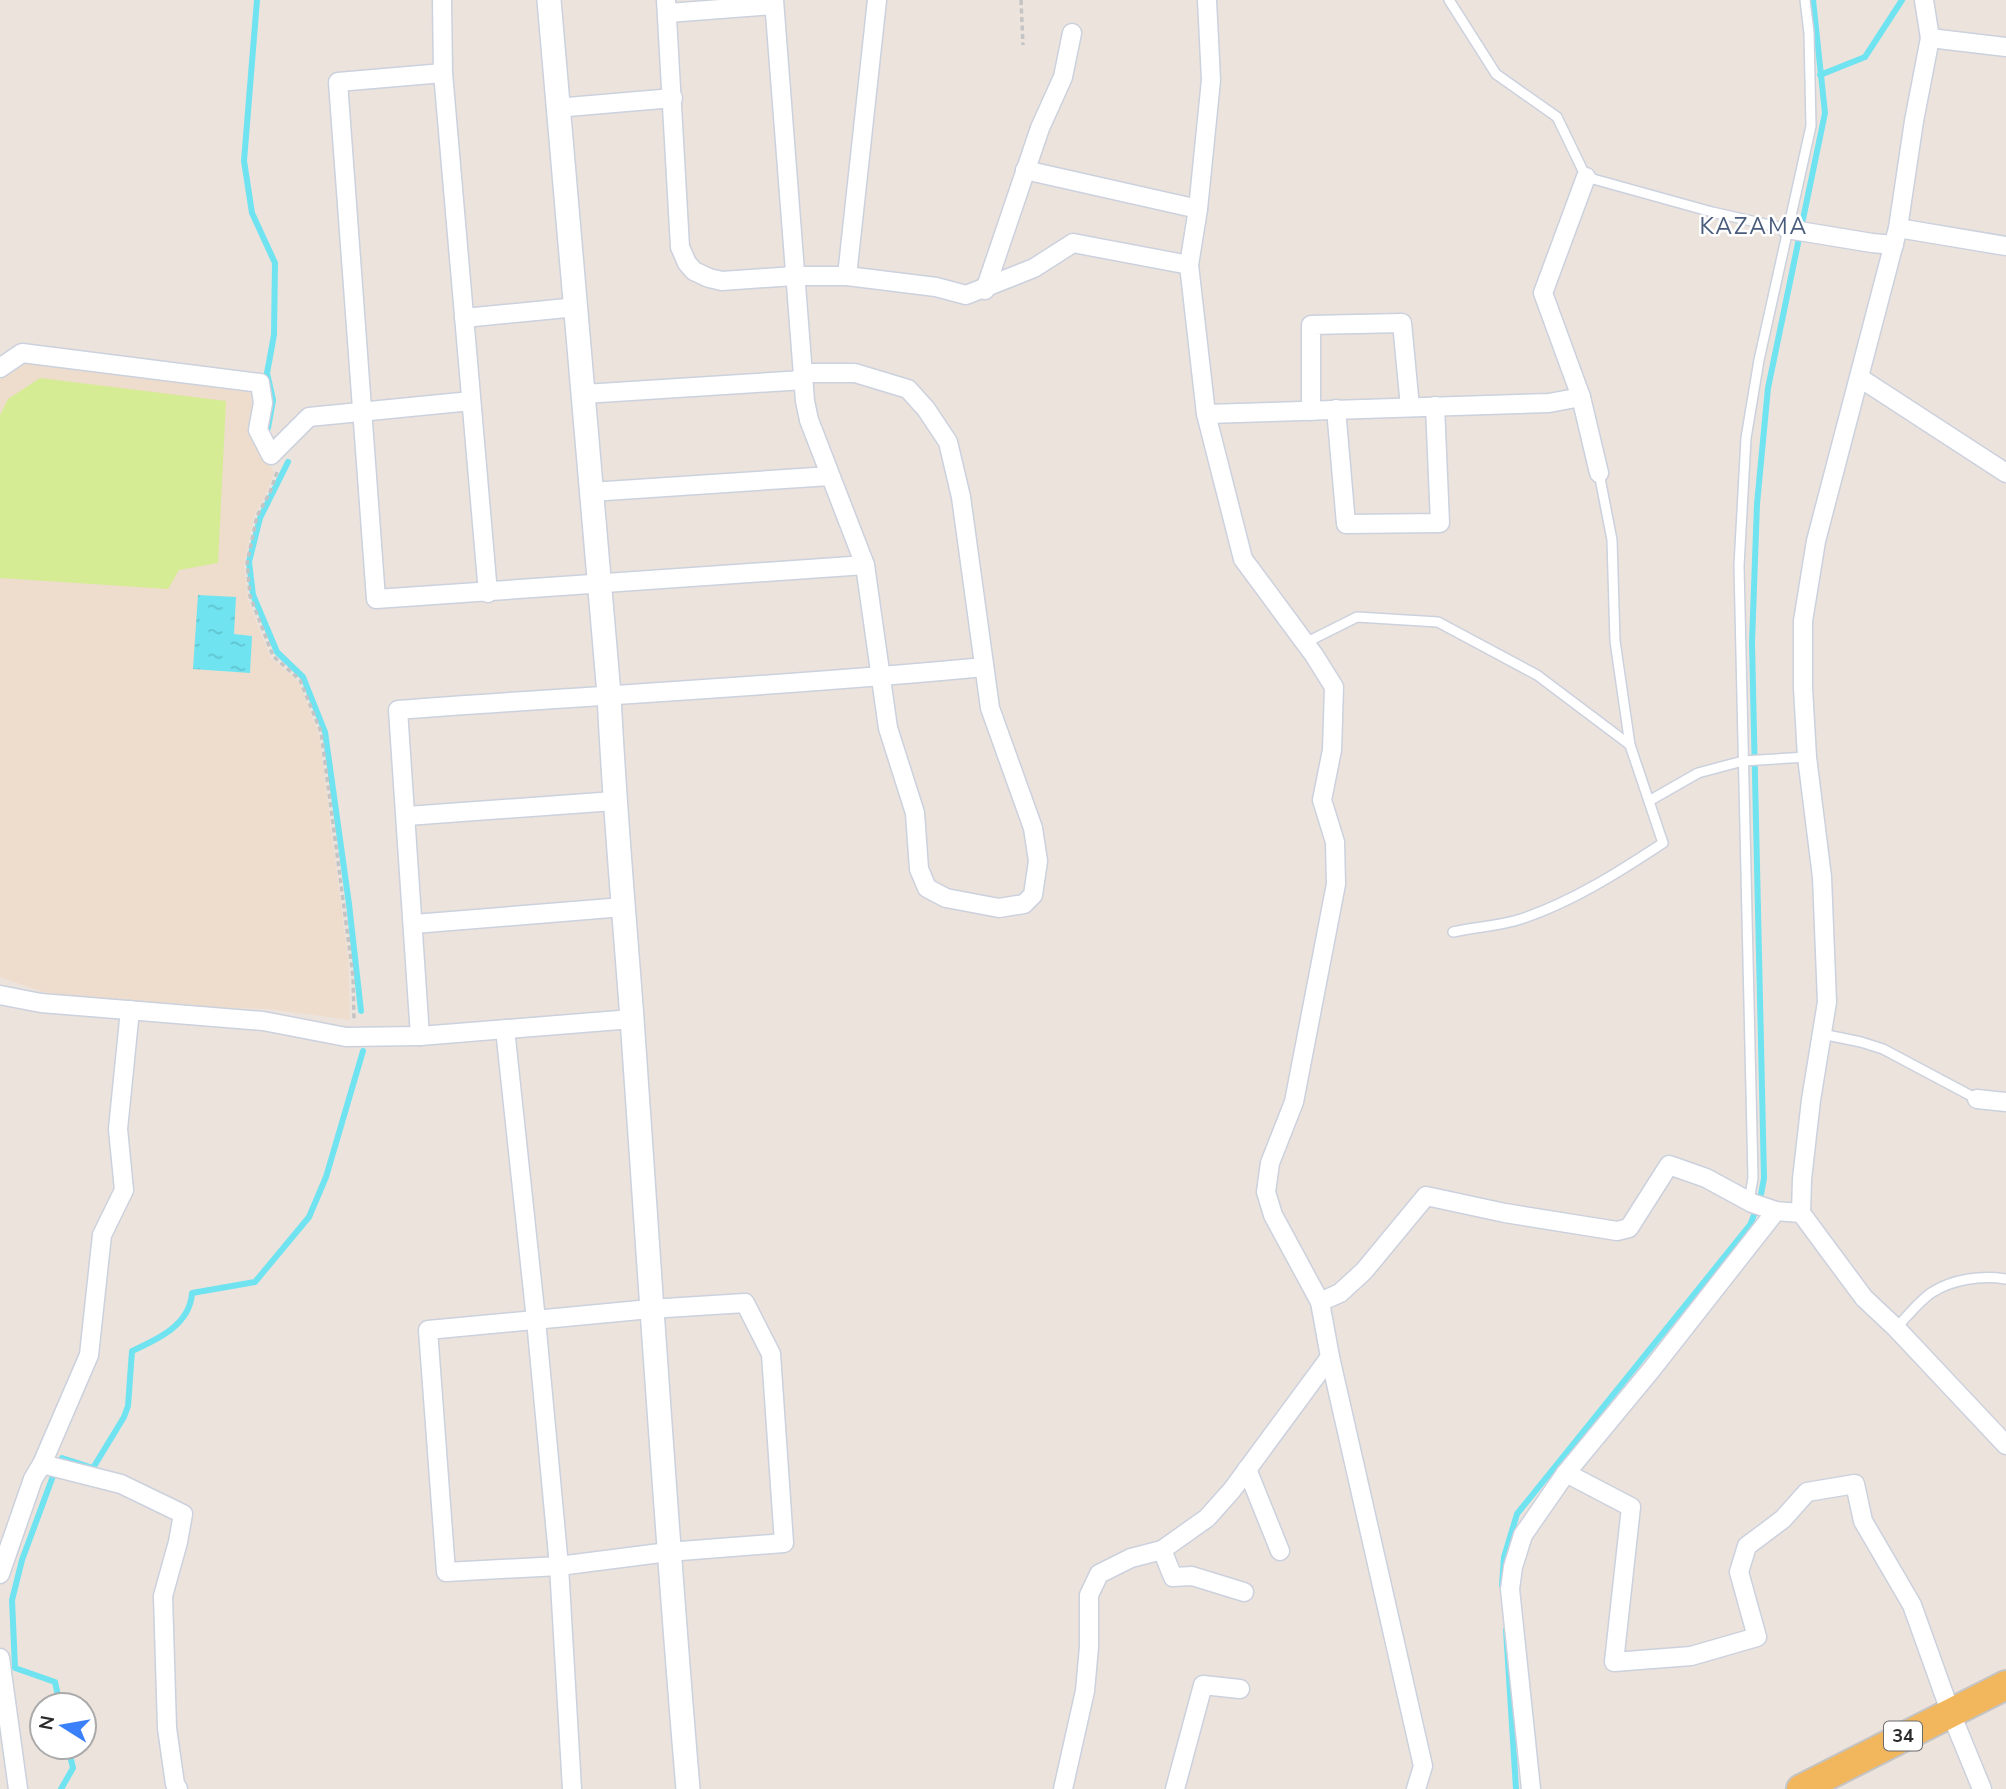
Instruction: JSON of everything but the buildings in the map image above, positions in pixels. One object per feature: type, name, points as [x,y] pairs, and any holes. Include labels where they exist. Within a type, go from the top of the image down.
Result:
[{"type":"main road","name":"34","points":[[1801,1789],[2006,1685]]},
{"type":"street","points":[[442,0],[443,73],[488,593]]},
{"type":"street","points":[[549,0],[556,108],[577,307],[597,582],[609,694],[614,801],[632,1019],[650,1309],[688,1789]]},
{"type":"street","points":[[847,276],[877,0]]},
{"type":"street","points":[[1207,0],[1211,80],[1198,209],[1189,265],[1206,414],[1243,559],[1334,687],[1332,750],[1322,800],[1335,842],[1336,884],[1294,1102],[1270,1163],[1266,1192],[1282,1234],[1320,1301],[1330,1357],[1423,1766],[1416,1789]]},
{"type":"street","points":[[1924,0],[1930,38],[1896,236],[1816,541],[1803,621],[1807,757],[1822,877],[1827,1002],[1802,1179],[1801,1213],[1864,1298],[1896,1328],[2006,1445]]},
{"type":"street","points":[[584,394],[803,376],[855,373],[908,389],[926,409],[948,442],[961,497],[990,708],[1033,828],[1038,861],[1033,895],[1024,904],[999,908],[946,898],[927,888],[919,869],[915,813],[888,728],[865,565],[809,420],[803,376],[794,275],[788,163],[774,3],[667,7],[680,247],[687,263],[701,275],[722,281],[794,275],[847,276],[936,287],[966,295],[985,290],[1034,268],[1073,243],[1189,265]]},
{"type":"street","points":[[985,290],[1040,128],[1063,77],[1072,33]]},
{"type":"street","points":[[1930,38],[2006,47]]},
{"type":"street","points":[[443,73],[338,82],[376,599],[865,565]]},
{"type":"street","points":[[556,108],[673,98]]},
{"type":"street","points":[[1025,170],[1198,209]]},
{"type":"street","points":[[1586,177],[1544,293],[1581,397],[1599,472]]},
{"type":"street","points":[[1794,230],[2006,246]]},
{"type":"street","points":[[464,318],[577,307]]},
{"type":"street","points":[[1311,411],[1311,326],[1402,323],[1410,407]]},
{"type":"street","points":[[0,369],[22,353],[260,383],[262,403],[258,430],[271,455],[309,417],[471,401]]},
{"type":"street","points":[[1860,379],[2006,473]]},
{"type":"street","points":[[1206,414],[1549,403],[1581,397]]},
{"type":"street","points":[[1336,410],[1346,524],[1440,523],[1435,407]]},
{"type":"street","points":[[591,492],[830,476]]},
{"type":"street","points":[[420,1036],[398,710],[880,677],[984,667]]},
{"type":"street","points":[[407,816],[614,801]]},
{"type":"street","points":[[414,924],[623,906]]},
{"type":"street","points":[[0,995],[41,1003],[263,1021],[346,1037],[420,1036],[632,1019]]},
{"type":"street","points":[[0,1574],[33,1479],[89,1355],[102,1235],[124,1190],[118,1129],[130,1010]]},
{"type":"street","points":[[505,1029],[559,1566],[572,1789]]},
{"type":"street","points":[[1977,1099],[2006,1102]]},
{"type":"street","points":[[1320,1301],[1340,1293],[1364,1271],[1426,1196],[1505,1213],[1617,1231],[1629,1228],[1669,1165],[1706,1178],[1761,1206],[1801,1213]]},
{"type":"street","points":[[1531,1789],[1510,1589],[1513,1567],[1523,1535],[1566,1473],[1652,1369],[1761,1206]]},
{"type":"street","points":[[745,1303],[771,1354],[784,1543],[668,1552],[559,1566],[446,1572],[428,1330],[536,1320],[745,1303]]},
{"type":"street","points":[[1063,1789],[1085,1691],[1090,1595],[1099,1574],[1131,1558],[1162,1550],[1220,1506],[1330,1357]]},
{"type":"street","points":[[42,1464],[121,1485],[183,1514],[163,1596],[167,1728],[178,1789]]},
{"type":"street","points":[[1248,1469],[1280,1551]]},
{"type":"street","points":[[1566,1473],[1631,1507],[1614,1662],[1691,1656],[1757,1637],[1740,1572],[1747,1546],[1783,1520],[1807,1492],[1855,1483],[1863,1521],[1912,1605],[1950,1712],[1982,1789]]},
{"type":"street","points":[[1162,1550],[1172,1577],[1192,1576],[1244,1592]]},
{"type":"street","points":[[0,1658],[18,1789]]},
{"type":"street","points":[[1175,1789],[1203,1685],[1240,1689]]},
{"type":"lane","points":[[1449,0],[1496,74],[1557,117],[1586,177],[1712,212],[1794,230]]},
{"type":"lane","points":[[1761,1206],[1753,1178],[1739,566],[1746,438],[1759,360],[1794,230],[1811,126],[1805,0]]},
{"type":"lane","points":[[1453,932],[1520,919],[1579,894],[1663,843],[1630,745],[1615,641],[1612,540],[1599,472]]},
{"type":"lane","points":[[1305,643],[1357,617],[1438,622],[1537,675],[1630,745]]},
{"type":"lane","points":[[1649,801],[1698,772],[1744,761],[1807,757]]},
{"type":"lane","points":[[1822,1034],[1883,1049],[1977,1099]]},
{"type":"lane","points":[[1896,1328],[1931,1293],[1963,1280],[1993,1277],[2006,1279]]},
{"type":"path","points":[[1021,0],[1023,45]]},
{"type":"path","points":[[271,455],[277,473],[257,516],[247,563],[250,596],[273,656],[300,680],[321,732],[353,976],[354,1036]]},
{"type":"shaded area","points":[[26,363],[249,389],[252,400],[249,435],[274,472],[254,516],[244,565],[248,599],[270,657],[299,682],[319,734],[348,959],[350,1020],[269,1009],[174,1007],[52,995],[0,977],[0,380],[4,373]]},
{"type":"green space","points":[[40,378],[226,401],[218,563],[179,570],[168,589],[0,578],[0,415],[8,399]]},
{"type":"water","points":[[198,595],[236,597],[234,634],[252,636],[250,673],[193,669]]},
{"type":"waterway","points":[[257,0],[244,161],[252,213],[275,263],[274,335],[267,373],[273,400],[268,428]]},
{"type":"waterway","points":[[1502,1585],[1504,1557],[1517,1514],[1750,1225],[1760,1200],[1764,1178],[1752,643],[1757,504],[1768,388],[1825,113],[1813,0]]},
{"type":"waterway","points":[[1820,75],[1865,57],[1902,0]]},
{"type":"waterway","points":[[288,462],[260,518],[249,562],[253,595],[277,652],[303,677],[325,732],[361,1011]]},
{"type":"waterway","points":[[62,1458],[93,1468],[128,1406],[132,1351],[171,1330],[185,1314],[192,1293],[255,1282],[309,1217],[326,1177],[363,1051]]},
{"type":"waterway","points":[[53,1476],[22,1560],[12,1600],[15,1668],[55,1682],[57,1691]]},
{"type":"waterway","points":[[1506,1630],[1516,1789]]},
{"type":"waterway","points":[[61,1789],[73,1768],[71,1761]]},
{"type":"district","name":"KAZAMA","points":[[1754,226]]}]
